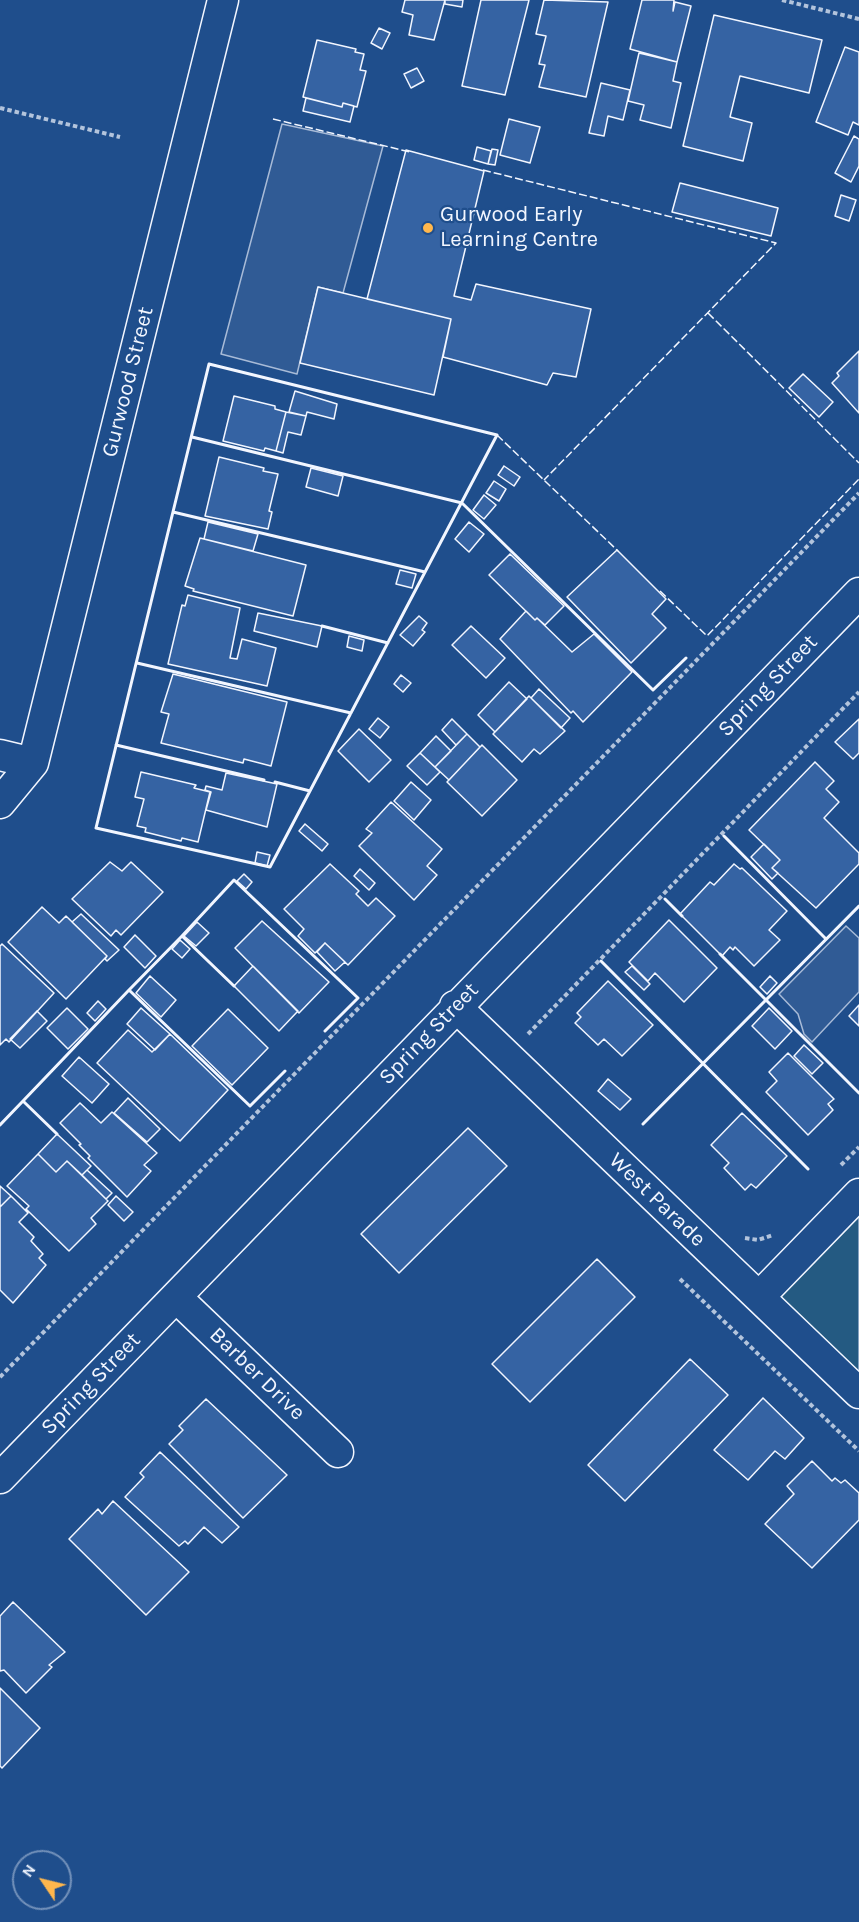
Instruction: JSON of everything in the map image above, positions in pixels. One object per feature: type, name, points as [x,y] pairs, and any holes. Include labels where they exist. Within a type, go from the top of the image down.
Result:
[{"type":"street","name":"Gurwood Street","points":[[33,763],[223,0]]},
{"type":"street","name":"Spring Street","points":[[0,1478],[455,1006],[859,593]]},
{"type":"street","points":[[0,755],[33,763],[0,802]]},
{"type":"street","name":"West Parade","points":[[455,1006],[859,1393]]},
{"type":"street","points":[[759,1297],[859,1194]]},
{"type":"street","name":"Barber Drive","points":[[176,1297],[338,1452]]},
{"type":"path","points":[[782,0],[859,19]]},
{"type":"path","points":[[0,108],[120,137]]},
{"type":"path","points":[[0,1377],[859,493]]},
{"type":"path","points":[[536,1042],[528,1034],[859,692]]},
{"type":"path","points":[[836,1171],[859,1148]]},
{"type":"path","points":[[739,1236],[758,1240],[773,1234],[781,1227]]},
{"type":"path","points":[[680,1278],[859,1451]]},
{"type":"shaded area","points":[[282,124],[383,146],[343,293],[318,287],[297,374],[221,354]]},
{"type":"shaded area","points":[[846,926],[859,938],[859,992],[812,1042],[804,1034],[798,1014],[779,994]]},
{"type":"shaded area","points":[[859,1194],[859,1393],[759,1297]]},
{"type":"building","points":[[405,0],[445,0],[434,40],[409,35],[413,15],[402,12]]},
{"type":"building","points":[[445,0],[463,0],[462,7],[445,4]]},
{"type":"building","points":[[481,0],[529,0],[505,95],[462,86]]},
{"type":"building","points":[[544,0],[608,2],[586,97],[539,87],[545,65],[539,64],[546,36],[536,34]]},
{"type":"building","points":[[642,0],[674,0],[673,11],[675,2],[691,6],[677,62],[630,49]]},
{"type":"building","points":[[714,15],[822,40],[809,93],[740,76],[730,117],[752,123],[743,161],[683,146]]},
{"type":"building","points":[[379,28],[390,33],[382,49],[371,43]]},
{"type":"building","points":[[317,40],[356,49],[355,52],[364,54],[360,70],[366,71],[357,107],[343,103],[342,107],[303,97]]},
{"type":"building","points":[[845,47],[859,52],[859,125],[853,122],[848,135],[816,122]]},
{"type":"building","points":[[639,53],[677,62],[673,81],[681,83],[671,128],[640,120],[644,105],[628,101]]},
{"type":"building","points":[[417,68],[424,81],[411,88],[404,74]]},
{"type":"building","points":[[601,83],[630,90],[623,120],[608,116],[604,136],[589,133]]},
{"type":"building","points":[[306,98],[342,107],[343,103],[354,106],[350,122],[303,111]]},
{"type":"building","points":[[509,119],[540,127],[530,163],[500,155]]},
{"type":"building","points":[[854,136],[859,139],[859,166],[851,182],[835,173]]},
{"type":"building","points":[[477,147],[491,151],[488,164],[474,160]]},
{"type":"building","points":[[492,149],[498,150],[495,165],[488,164]]},
{"type":"building","name":"Gurwood Early Learning Centre","points":[[406,150],[484,171],[454,296],[471,300],[476,284],[591,309],[576,377],[553,373],[547,385],[443,357],[451,319],[367,299]]},
{"type":"building","points":[[680,183],[778,208],[771,236],[672,212]]},
{"type":"building","points":[[841,195],[856,200],[849,221],[835,216]]},
{"type":"building","name":"Gurwood Early Learning Centre","points":[[318,287],[451,319],[434,395],[300,363]]},
{"type":"building","points":[[859,351],[859,413],[832,383],[839,376],[837,373]]},
{"type":"building","points":[[803,374],[833,402],[819,417],[789,388]]},
{"type":"building","points":[[295,391],[337,404],[334,419],[307,412],[306,416],[289,412]]},
{"type":"building","points":[[234,396],[275,406],[275,409],[286,412],[276,451],[265,448],[264,451],[223,441]]},
{"type":"building","points":[[286,412],[306,416],[301,435],[288,432],[283,453],[276,451]]},
{"type":"building","points":[[219,457],[264,468],[263,471],[278,474],[269,511],[272,512],[268,529],[205,516]]},
{"type":"building","points":[[504,466],[520,477],[514,486],[498,475]]},
{"type":"building","points":[[311,468],[343,476],[338,496],[306,487]]},
{"type":"building","points":[[494,481],[506,489],[499,501],[486,493]]},
{"type":"building","points":[[484,495],[496,505],[484,519],[473,510]]},
{"type":"building","points":[[208,522],[258,534],[253,551],[204,539]]},
{"type":"building","points":[[469,522],[484,534],[469,552],[455,539]]},
{"type":"building","points":[[200,538],[306,565],[293,616],[193,591],[194,589],[185,586]]},
{"type":"building","points":[[617,550],[666,599],[652,614],[666,628],[631,663],[567,597]]},
{"type":"building","points":[[510,554],[564,606],[545,625],[537,618],[535,620],[489,575]]},
{"type":"building","points":[[400,570],[416,574],[412,588],[396,584]]},
{"type":"building","points":[[188,595],[240,608],[230,658],[237,659],[242,639],[276,648],[267,686],[168,664],[182,605],[185,606]]},
{"type":"building","points":[[526,611],[535,620],[537,618],[572,652],[594,634],[632,672],[583,722],[573,711],[571,713],[500,639]]},
{"type":"building","points":[[258,613],[322,626],[317,647],[254,631]]},
{"type":"building","points":[[419,616],[427,623],[422,630],[425,632],[413,646],[400,635]]},
{"type":"building","points":[[471,626],[505,658],[486,678],[452,645]]},
{"type":"building","points":[[349,636],[364,640],[362,651],[347,647]]},
{"type":"building","points":[[173,674],[287,702],[271,766],[244,759],[243,763],[161,743],[169,714],[161,712]]},
{"type":"building","points":[[401,675],[411,683],[403,692],[394,684]]},
{"type":"building","points":[[509,682],[527,699],[495,732],[478,715]]},
{"type":"building","points":[[539,689],[570,718],[561,728],[531,698]]},
{"type":"building","points":[[529,696],[565,731],[540,754],[534,749],[522,762],[493,734]]},
{"type":"building","points":[[378,718],[389,727],[380,738],[369,729]]},
{"type":"building","points":[[452,719],[467,734],[456,745],[442,730]]},
{"type":"building","points":[[859,719],[859,753],[853,759],[835,742]]},
{"type":"building","points":[[359,729],[391,760],[369,782],[338,751]]},
{"type":"building","points":[[467,734],[480,747],[449,780],[435,767]]},
{"type":"building","points":[[436,736],[451,751],[435,767],[420,753]]},
{"type":"building","points":[[482,745],[517,780],[482,816],[447,782]]},
{"type":"building","points":[[420,753],[440,772],[427,785],[407,766]]},
{"type":"building","points":[[815,762],[834,781],[826,789],[839,802],[824,818],[859,853],[859,864],[816,908],[772,868],[780,860],[749,830]]},
{"type":"building","points":[[141,772],[196,785],[194,788],[210,792],[198,842],[182,838],[181,841],[145,832],[146,828],[137,826],[144,799],[135,797]]},
{"type":"building","points":[[226,773],[277,784],[267,827],[206,810],[211,792],[205,790],[206,786],[222,790]]},
{"type":"building","points":[[411,782],[431,800],[414,820],[394,801]]},
{"type":"building","points":[[391,802],[442,849],[427,866],[437,875],[414,900],[359,846],[372,833],[366,829]]},
{"type":"building","points":[[305,824],[328,844],[322,851],[299,831]]},
{"type":"building","points":[[764,844],[780,860],[772,868],[778,873],[772,879],[751,857]]},
{"type":"building","points":[[257,852],[270,855],[267,866],[255,863]]},
{"type":"building","points":[[110,862],[122,871],[131,862],[163,892],[121,935],[116,930],[111,936],[72,899]]},
{"type":"building","points":[[330,864],[359,891],[356,894],[368,906],[376,898],[395,916],[348,965],[325,943],[315,953],[298,936],[304,929],[284,909]]},
{"type":"building","points":[[734,864],[742,868],[787,911],[769,930],[780,940],[754,966],[735,947],[733,950],[730,947],[722,956],[680,914],[710,882],[714,885]]},
{"type":"building","points":[[360,869],[375,883],[369,890],[354,876]]},
{"type":"building","points":[[244,874],[252,882],[246,889],[237,881]]},
{"type":"building","points":[[42,907],[59,923],[66,916],[107,956],[66,999],[8,942]]},
{"type":"building","points":[[81,914],[119,950],[107,961],[105,959],[107,956],[72,922]]},
{"type":"building","points":[[669,920],[717,968],[684,1002],[655,973],[648,981],[629,962]]},
{"type":"building","points":[[262,921],[329,982],[299,1013],[235,948]]},
{"type":"building","points":[[197,922],[209,933],[196,946],[184,936]]},
{"type":"building","points":[[135,935],[156,956],[145,968],[124,947]]},
{"type":"building","points":[[180,940],[190,949],[182,958],[172,949]]},
{"type":"building","points":[[325,943],[345,962],[335,971],[317,952]]},
{"type":"building","points":[[2,944],[54,993],[9,1042],[6,1039],[0,1045],[0,946]]},
{"type":"building","points":[[253,966],[298,1011],[279,1031],[234,986]]},
{"type":"building","points":[[632,966],[650,984],[644,990],[625,972]]},
{"type":"building","points":[[150,976],[176,1000],[161,1017],[136,993]]},
{"type":"building","points":[[770,976],[777,983],[767,994],[760,987]]},
{"type":"building","points":[[608,981],[653,1025],[622,1056],[604,1039],[598,1045],[575,1023],[581,1017],[577,1013]]},
{"type":"building","points":[[98,1001],[106,1009],[95,1021],[87,1013]]},
{"type":"building","points":[[859,1005],[859,1026],[849,1016]]},
{"type":"building","points":[[67,1008],[88,1029],[68,1049],[47,1028]]},
{"type":"building","points":[[141,1008],[170,1034],[155,1050],[127,1024]]},
{"type":"building","points":[[769,1008],[792,1031],[775,1049],[752,1026]]},
{"type":"building","points":[[228,1009],[268,1048],[232,1085],[192,1046]]},
{"type":"building","points":[[37,1011],[47,1021],[20,1048],[10,1039]]},
{"type":"building","points":[[128,1030],[152,1052],[170,1034],[228,1090],[180,1141],[97,1063]]},
{"type":"building","points":[[804,1045],[823,1063],[812,1074],[794,1056]]},
{"type":"building","points":[[788,1053],[834,1099],[828,1104],[833,1110],[808,1135],[766,1092],[777,1081],[769,1072]]},
{"type":"building","points":[[79,1057],[109,1084],[92,1103],[62,1076]]},
{"type":"building","points":[[608,1079],[631,1099],[620,1110],[598,1091]]},
{"type":"building","points":[[128,1098],[160,1129],[147,1142],[114,1113]]},
{"type":"building","points":[[80,1103],[101,1123],[112,1112],[157,1153],[144,1165],[151,1171],[127,1197],[88,1158],[90,1156],[79,1145],[81,1144],[60,1123]]},
{"type":"building","points":[[742,1113],[787,1156],[756,1188],[751,1184],[745,1190],[724,1168],[729,1163],[711,1145]]},
{"type":"building","points":[[468,1128],[507,1166],[399,1273],[361,1234]]},
{"type":"building","points":[[57,1134],[91,1166],[82,1175],[67,1161],[56,1172],[38,1154]]},
{"type":"building","points":[[38,1154],[56,1172],[67,1161],[108,1201],[91,1218],[96,1224],[69,1251],[26,1209],[29,1206],[7,1186]]},
{"type":"building","points":[[87,1170],[112,1193],[106,1199],[82,1175]]},
{"type":"building","points":[[0,1186],[11,1196],[1,1206],[0,1205]]},
{"type":"building","points":[[11,1196],[28,1213],[19,1222],[34,1237],[31,1241],[43,1254],[39,1258],[46,1265],[13,1303],[0,1290],[0,1207]]},
{"type":"building","points":[[116,1196],[133,1212],[124,1221],[108,1205]]},
{"type":"building","points":[[597,1259],[635,1297],[530,1402],[492,1364]]},
{"type":"building","points":[[690,1359],[728,1395],[625,1501],[588,1465]]},
{"type":"building","points":[[763,1398],[804,1438],[785,1459],[775,1451],[748,1480],[714,1450]]},
{"type":"building","points":[[206,1399],[287,1475],[243,1518],[169,1444],[183,1430],[179,1426]]},
{"type":"building","points":[[160,1452],[239,1527],[222,1543],[204,1527],[188,1544],[185,1541],[179,1546],[125,1497],[144,1477],[140,1473]]},
{"type":"building","points":[[812,1461],[832,1481],[835,1478],[841,1483],[845,1480],[859,1493],[859,1520],[812,1568],[765,1524],[794,1494],[787,1486]]},
{"type":"building","points":[[113,1501],[189,1572],[146,1615],[69,1539],[98,1509],[102,1514]]},
{"type":"building","points":[[13,1602],[65,1652],[49,1665],[52,1667],[26,1693],[4,1670],[0,1671],[0,1616]]},
{"type":"building","points":[[0,1688],[40,1728],[2,1768],[0,1766]]},
{"type":"fence","points":[[273,119],[410,152]]},
{"type":"fence","points":[[483,170],[776,243],[544,480]]},
{"type":"fence","points":[[708,313],[859,463]]},
{"type":"fence","points":[[497,435],[618,551]]},
{"type":"fence","points":[[660,591],[707,636],[859,479]]},
{"type":"wall","points":[[209,364],[497,435],[270,867],[96,828],[209,364]]},
{"type":"wall","points":[[192,437],[462,503],[653,690],[686,658]]},
{"type":"wall","points":[[173,512],[425,572]]},
{"type":"wall","points":[[322,626],[388,643]]},
{"type":"wall","points":[[137,663],[351,713]]},
{"type":"wall","points":[[116,745],[264,780]]},
{"type":"wall","points":[[275,782],[310,791]]},
{"type":"wall","points":[[724,836],[826,939]]},
{"type":"wall","points":[[182,936],[234,880],[358,998],[325,1031]]},
{"type":"wall","points":[[665,899],[682,916]]},
{"type":"wall","points":[[643,1124],[859,906]]},
{"type":"wall","points":[[129,990],[182,936],[234,986]]},
{"type":"wall","points":[[720,954],[859,1093]]},
{"type":"wall","points":[[601,961],[808,1169]]},
{"type":"wall","points":[[23,1101],[129,990],[250,1106],[285,1071]]},
{"type":"wall","points":[[0,1125],[23,1101],[57,1134]]},
{"type":"place","name":"Gurwood Early Learning Centre","points":[[428,228]]}]
